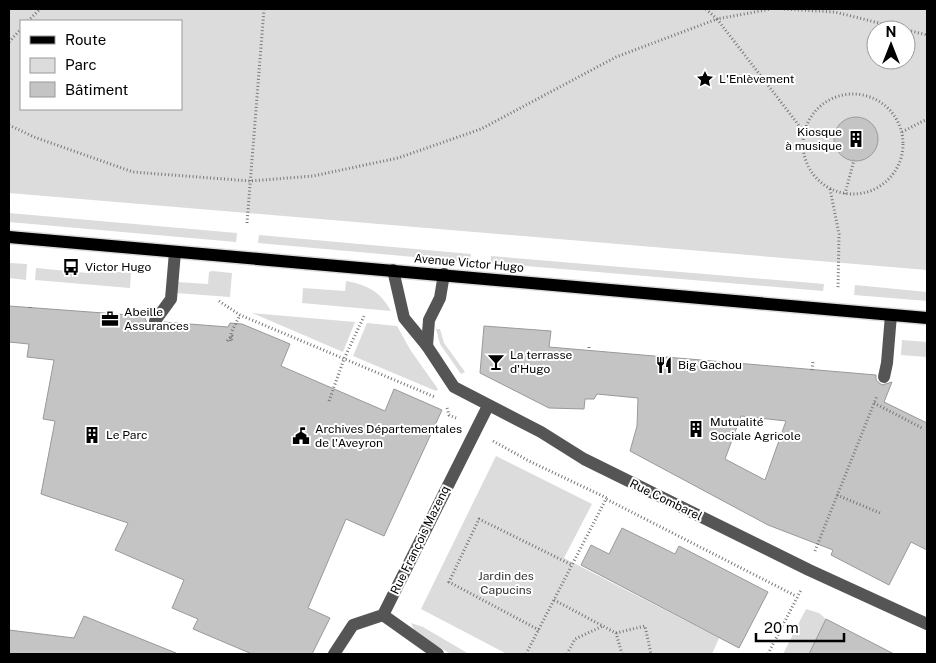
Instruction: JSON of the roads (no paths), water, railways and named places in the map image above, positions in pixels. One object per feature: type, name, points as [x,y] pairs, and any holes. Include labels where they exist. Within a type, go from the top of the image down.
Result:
[{"type":"main road","name":"Avenue Victor Hugo","points":[[9,237],[927,318]]},
{"type":"street","points":[[155,321],[171,299],[175,252]]},
{"type":"street","name":"Rue Combarel","points":[[393,270],[404,318],[427,346],[454,387],[541,432],[584,459],[809,570],[927,624]]},
{"type":"street","points":[[427,346],[428,320],[440,298],[444,274]]},
{"type":"street","points":[[884,377],[891,315]]},
{"type":"street","name":"Rue François Mazenq","points":[[383,615],[488,406]]},
{"type":"street","points":[[334,654],[353,625],[383,615],[438,654]]},
{"type":"place","name":"L'Enlèvement","points":[[705,79]]},
{"type":"place","name":"Kiosque à musique","points":[[856,139]]},
{"type":"place","name":"Victor Hugo","points":[[71,267]]},
{"type":"place","name":"Abeille Assurances","points":[[110,319]]},
{"type":"place","name":"La terrasse d'Hugo","points":[[496,362]]},
{"type":"place","name":"Big Gachou","points":[[664,365]]},
{"type":"place","name":"Mutualité Sociale Agricole","points":[[696,429]]},
{"type":"place","name":"Le Parc","points":[[92,435]]},
{"type":"place","name":"Archives Départementales de l'Aveyron","points":[[301,436]]},
{"type":"park label","name":"Jardin des Capucins","points":[[506,583]]}]
